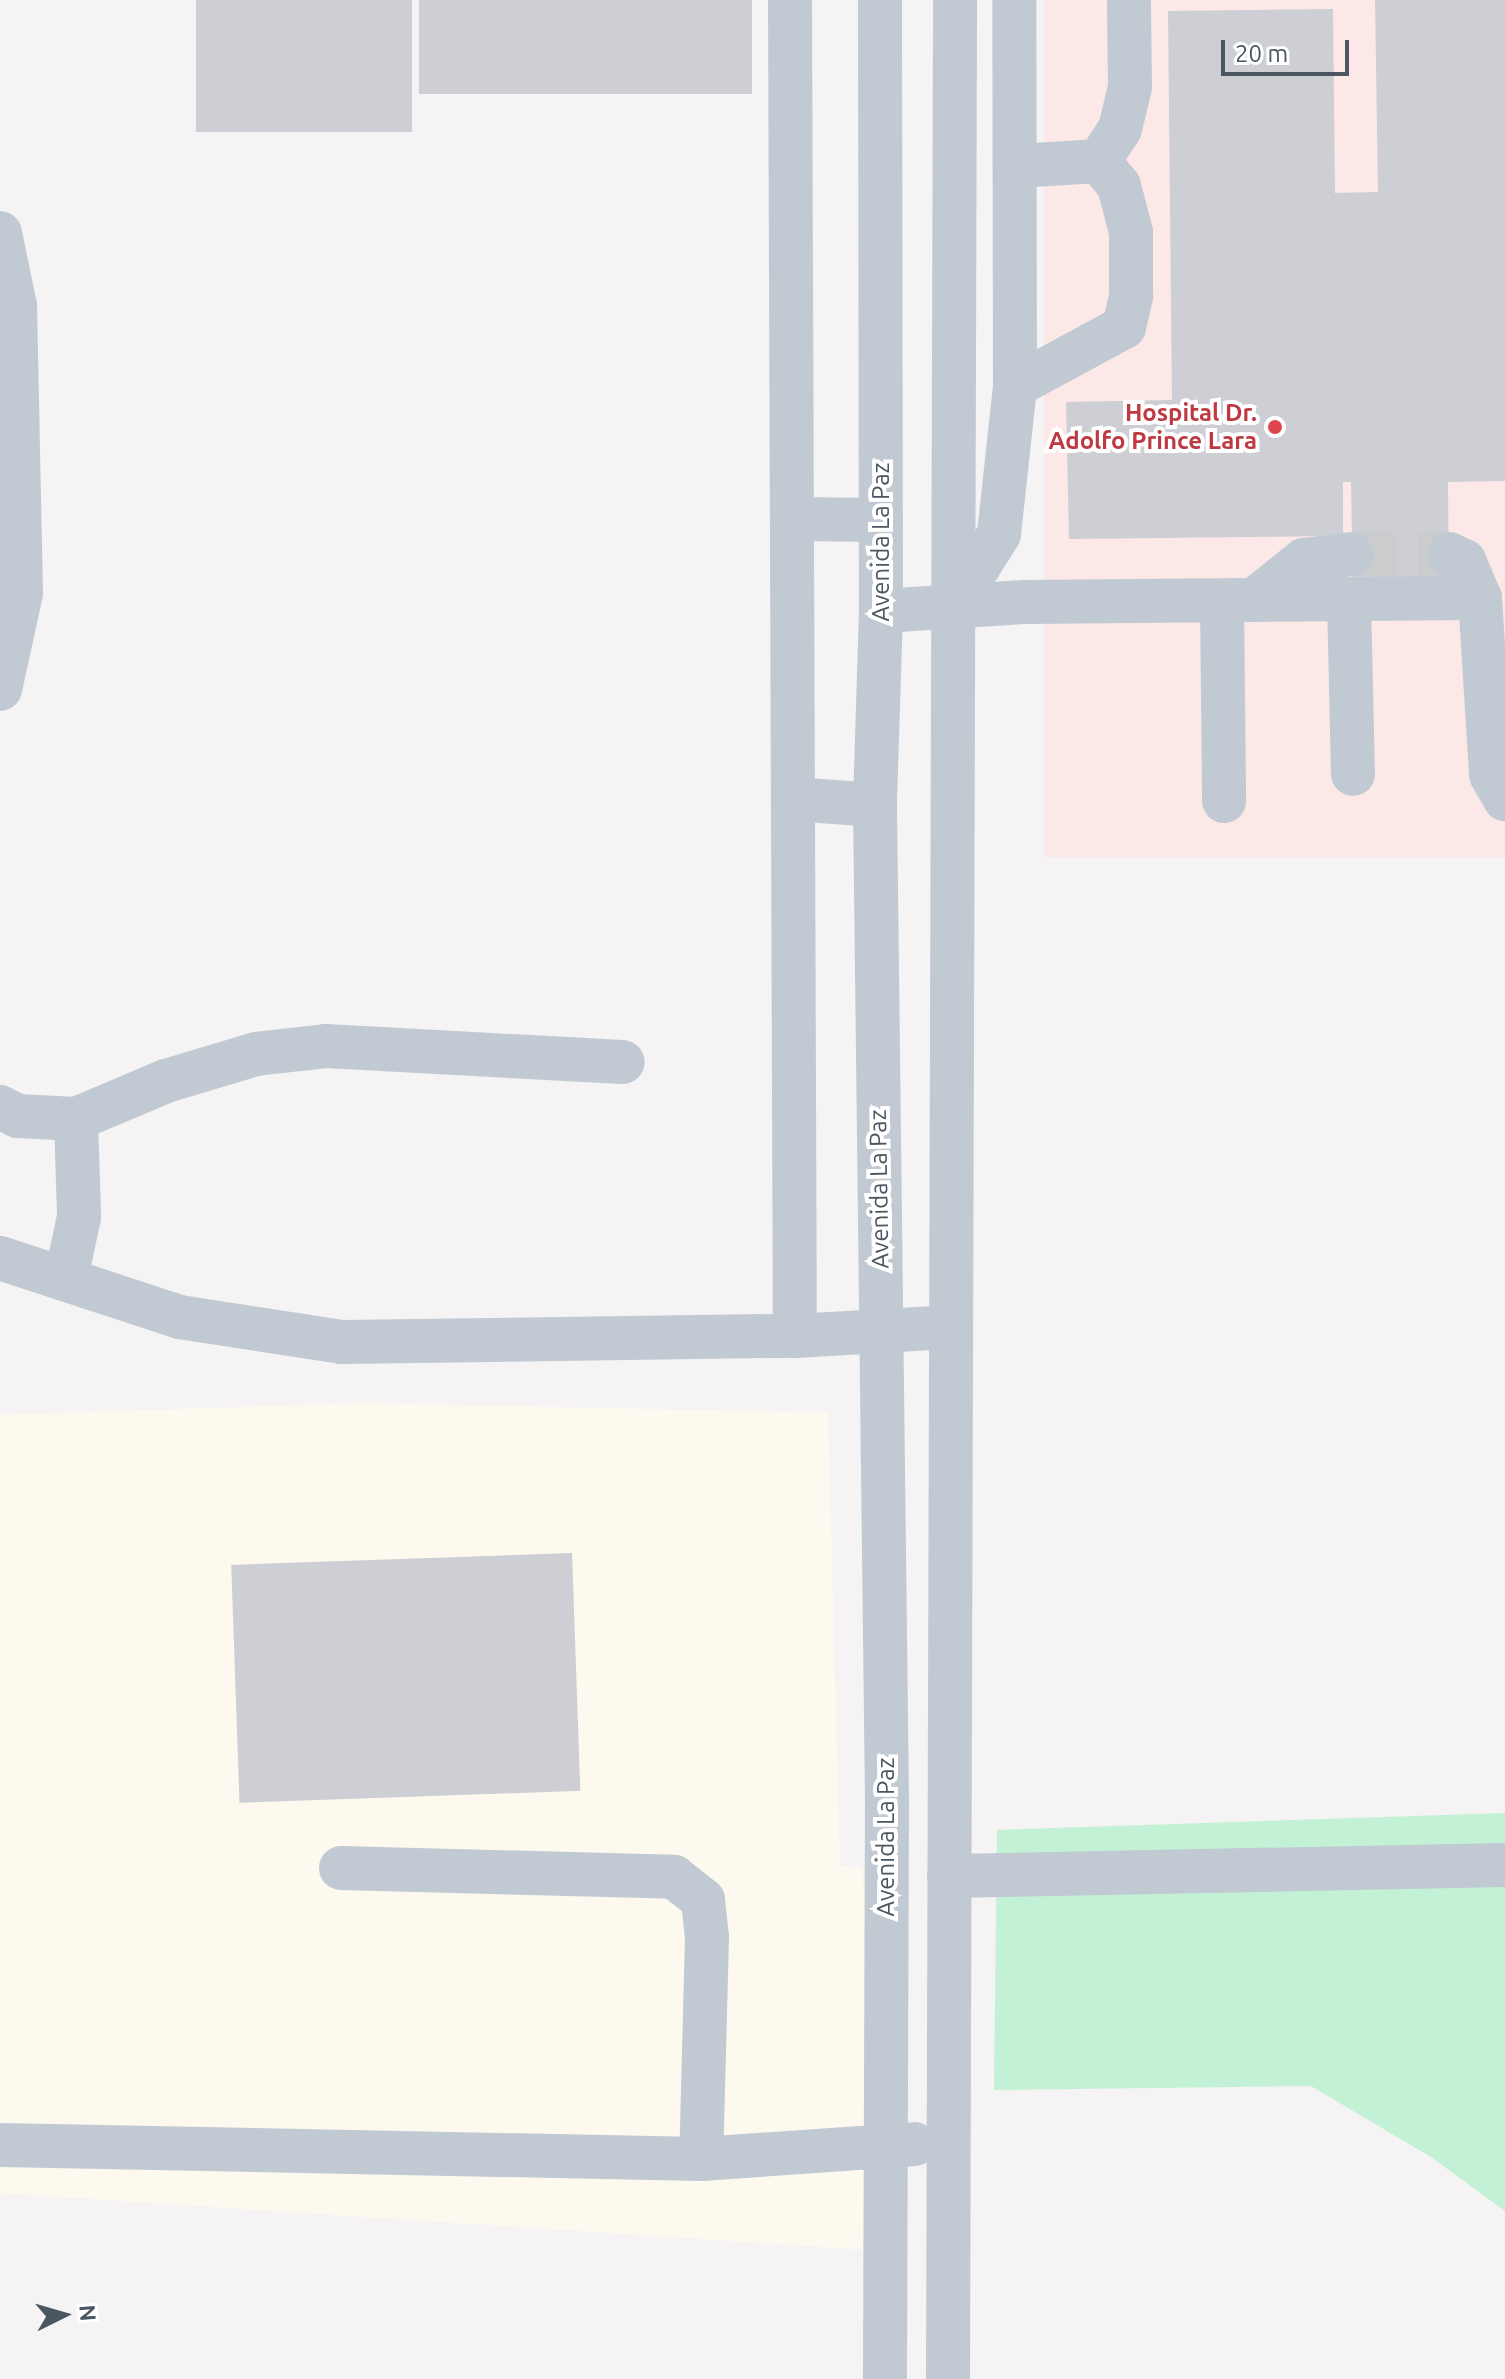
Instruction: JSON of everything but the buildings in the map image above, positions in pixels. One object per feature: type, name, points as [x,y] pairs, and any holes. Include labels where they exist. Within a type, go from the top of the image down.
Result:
[{"type":"street","points":[[790,0],[795,1336]]},
{"type":"street","name":"Avenida La Paz","points":[[880,0],[881,611],[875,805],[881,1331],[885,2379]]},
{"type":"street","points":[[948,2379],[955,0]]},
{"type":"street","points":[[955,604],[999,534],[1015,386],[1014,0]]},
{"type":"street","points":[[1099,161],[1120,129],[1130,87],[1129,0]]},
{"type":"street","points":[[1015,386],[1124,327],[1131,296],[1131,232],[1119,186],[1099,161]]},
{"type":"street","points":[[1015,166],[1099,161]]},
{"type":"street","points":[[0,233],[15,306],[21,578],[0,689]]},
{"type":"street","points":[[792,519],[881,520]]},
{"type":"street","points":[[1238,600],[1304,560],[1352,554]]},
{"type":"street","points":[[1449,554],[1464,561],[1480,598],[1491,775],[1505,799]]},
{"type":"street","points":[[881,611],[955,604],[1480,598]]},
{"type":"street","points":[[1349,599],[1353,774]]},
{"type":"street","points":[[1224,801],[1238,600]]},
{"type":"street","points":[[793,799],[875,805]]},
{"type":"street","points":[[0,1107],[18,1116],[76,1119],[166,1081],[256,1054],[326,1046],[623,1062]]},
{"type":"street","points":[[66,1278],[79,1217],[76,1119]]},
{"type":"street","points":[[0,1258],[179,1317],[342,1342],[795,1336],[949,1327]]},
{"type":"street","points":[[949,1876],[1505,1865]]},
{"type":"street","points":[[341,1868],[674,1877],[703,1900],[707,1937],[701,2159]]},
{"type":"street","points":[[0,2145],[701,2159],[886,2144],[948,2144]]},
{"type":"shaded area","name":"Hospital Dr. Adolfo Prince Lara","points":[[1044,0],[1505,0],[1505,857],[1044,857]]},
{"type":"shaded area","points":[[363,1403],[828,1413],[840,1866],[862,1868],[884,2164],[868,2250],[0,2193],[0,1415]]},
{"type":"green space","points":[[1505,1813],[1505,2211],[1431,2157],[1311,2086],[994,2090],[997,1830]]},
{"type":"tunnel","points":[[1352,554],[1449,554]]},
{"type":"place","name":"Hospital Dr. Adolfo Prince Lara","points":[[1275,427]]}]
